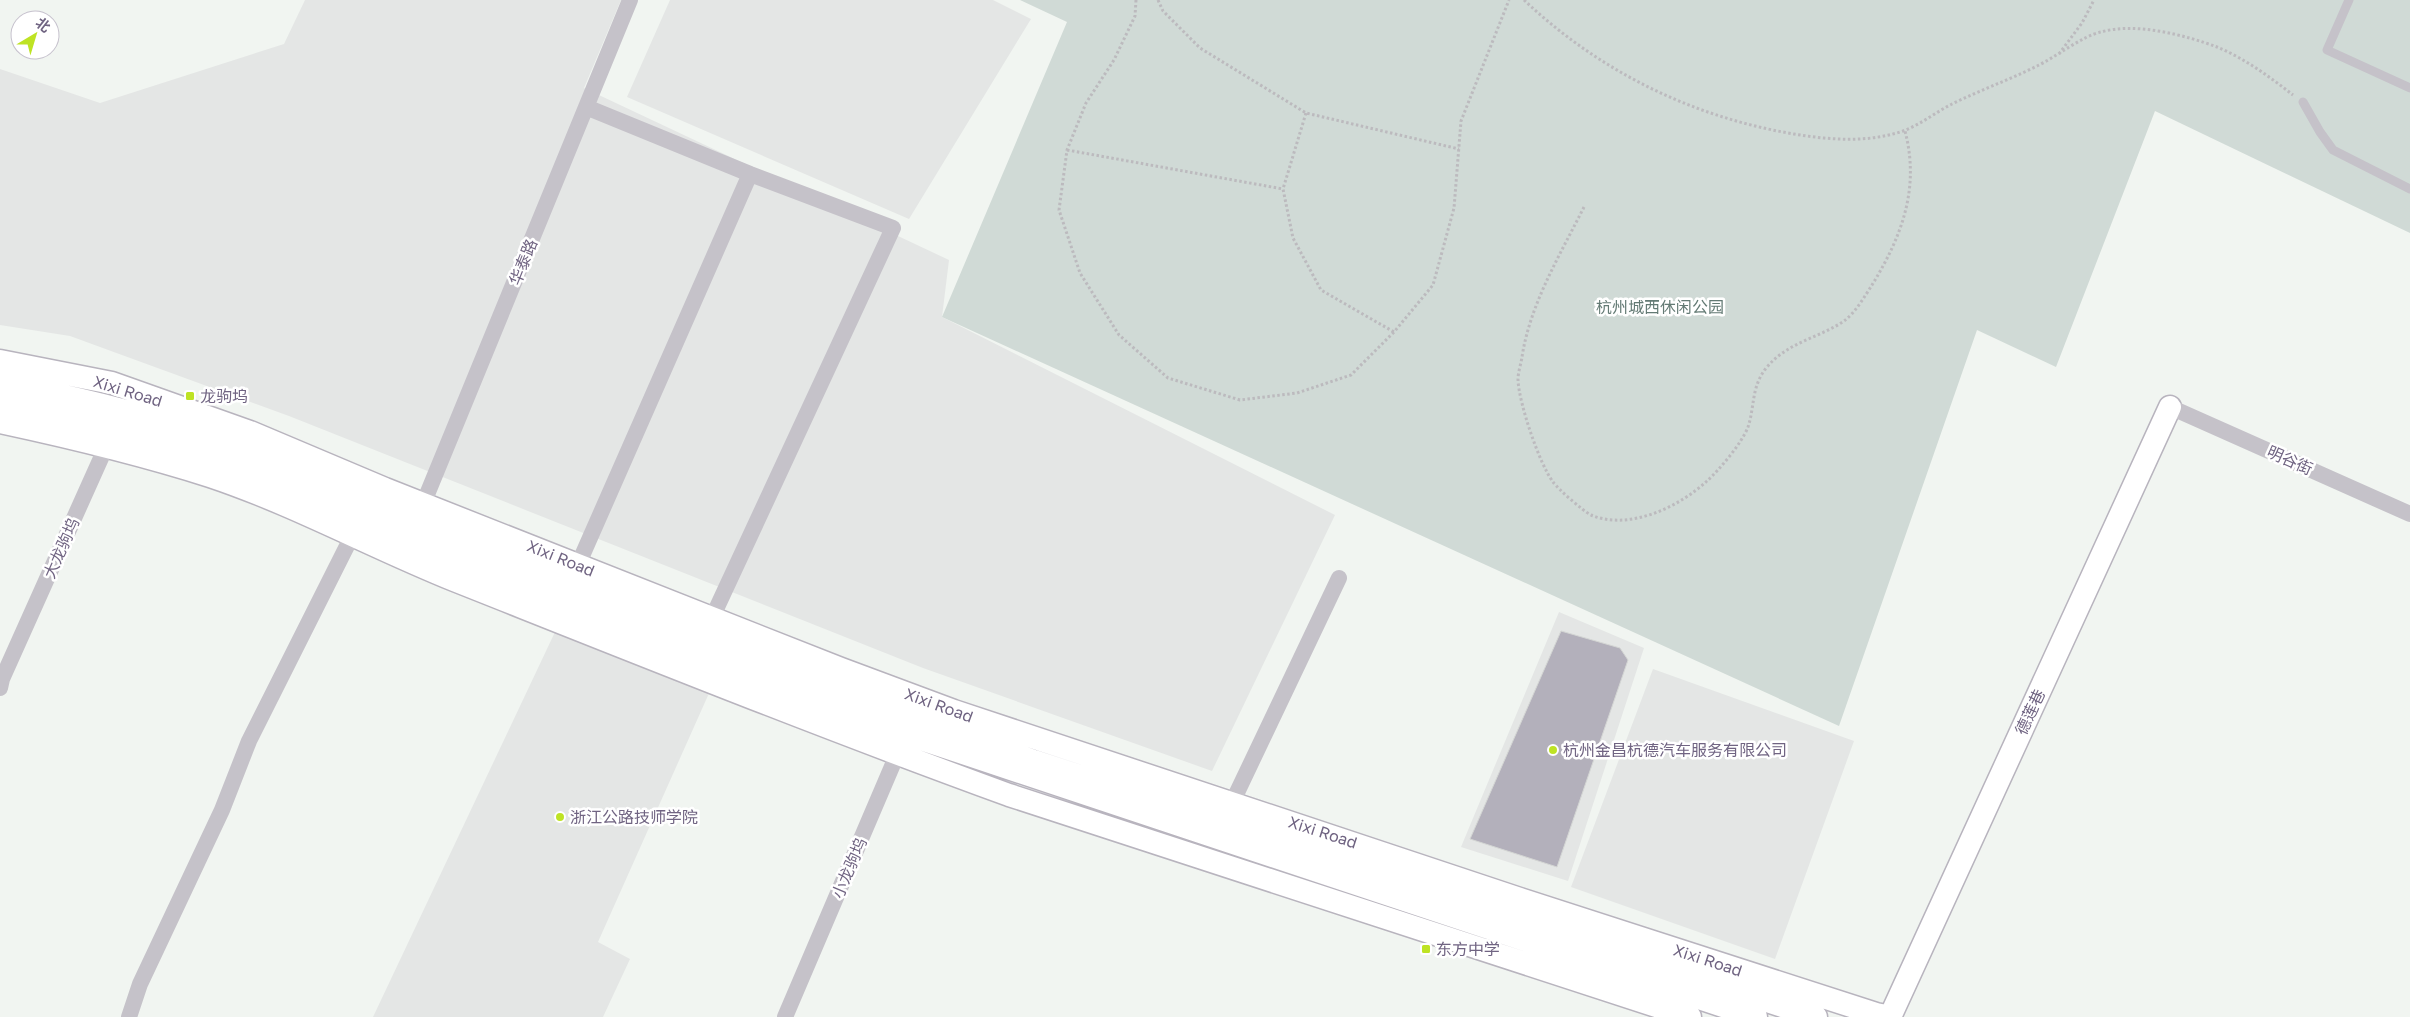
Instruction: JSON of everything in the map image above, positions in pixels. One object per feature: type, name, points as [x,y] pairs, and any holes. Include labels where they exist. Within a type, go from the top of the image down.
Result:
[{"type":"street","name":"华泰路","points":[[419,513],[630,0]]},
{"type":"street","points":[[586,107],[750,174],[893,228],[712,618]]},
{"type":"street","points":[[578,565],[750,174]]},
{"type":"street","name":"Xixi Road","points":[[0,361],[112,383],[250,432],[587,593],[910,726],[1034,761],[1816,1017]]},
{"type":"street","name":"Xixi Road","points":[[0,383],[69,395],[114,428]]},
{"type":"street","name":"Xixi Road","points":[[0,400],[114,428],[215,458],[356,527],[450,578],[897,755],[1018,799],[1690,1017]]},
{"type":"street","name":"明谷街","points":[[2170,407],[2410,514]]},
{"type":"street","name":"德莲巷","points":[[1890,1017],[2170,407]]},
{"type":"street","name":"Xixi Road","points":[[0,422],[195,432],[419,513],[578,565],[954,711],[1548,908],[1890,1017]]},
{"type":"street","name":"大龙驹坞","points":[[0,688],[2,679],[114,428]]},
{"type":"street","points":[[129,1017],[144,976],[222,810],[249,741],[356,527]]},
{"type":"street","name":"Xixi Road","points":[[356,527],[580,610],[910,726],[1756,1017]]},
{"type":"street","points":[[1232,803],[1339,578]]},
{"type":"street","name":"小龙驹坞","points":[[785,1017],[910,726]]},
{"type":"lane","points":[[2349,0],[2327,50],[2410,88]]},
{"type":"lane","points":[[2303,102],[2333,150],[2410,189]]},
{"type":"path","points":[[1136,0],[1135,16],[1114,60],[1086,103],[1066,150],[1060,210],[1080,273],[1119,335],[1168,378],[1240,400],[1297,393],[1351,375],[1394,332],[1433,285],[1454,208],[1461,121],[1509,0]]},
{"type":"path","points":[[1158,0],[1163,10],[1200,48],[1306,112],[1459,149]]},
{"type":"path","points":[[1524,0],[1556,29],[1593,55],[1636,82],[1680,103],[1768,130],[1829,139],[1875,138],[1905,130],[1950,105],[2036,67],[2100,32],[2137,28],[2169,34],[2218,48],[2266,75],[2303,102]]},
{"type":"path","points":[[2058,55],[2082,23],[2094,0]]},
{"type":"path","points":[[1306,112],[1283,189],[1293,238],[1321,290],[1394,332]]},
{"type":"path","points":[[1584,207],[1549,277],[1526,331],[1518,380],[1530,433],[1553,482],[1590,514],[1618,521],[1644,516],[1677,503],[1706,482],[1729,456],[1748,427],[1753,394],[1766,368],[1787,348],[1846,320],[1865,295],[1898,238],[1906,211],[1910,185],[1911,154],[1905,130]]},
{"type":"path","points":[[1066,150],[1283,189]]},
{"type":"shaded area","points":[[305,0],[621,0],[584,88],[949,260],[942,317],[1335,515],[1212,771],[923,668],[289,416],[70,336],[0,325],[0,69],[100,103],[284,44]]},
{"type":"shaded area","points":[[670,0],[993,0],[1031,19],[909,219],[627,97]]},
{"type":"shaded area","name":"杭州金昌杭德汽车服务有限公司","points":[[1559,612],[1644,648],[1568,881],[1461,847]]},
{"type":"shaded area","name":"浙江公路技师学院","points":[[555,632],[710,691],[598,942],[630,959],[603,1017],[373,1017]]},
{"type":"shaded area","points":[[1653,669],[1854,741],[1775,959],[1571,887]]},
{"type":"green space","name":"杭州城西休闲公园","points":[[1020,0],[2410,0],[2410,233],[2155,111],[2056,367],[1977,330],[1839,726],[942,317],[1067,22]]},
{"type":"building","name":"杭州金昌杭德汽车服务有限公司","points":[[1561,631],[1620,648],[1628,660],[1557,867],[1470,839]]},
{"type":"place","name":"龙驹坞","points":[[190,396]]},
{"type":"place","name":"杭州金昌杭德汽车服务有限公司","points":[[1553,750]]},
{"type":"place","name":"浙江公路技师学院","points":[[560,817]]},
{"type":"place","name":"东方中学","points":[[1426,949]]}]
